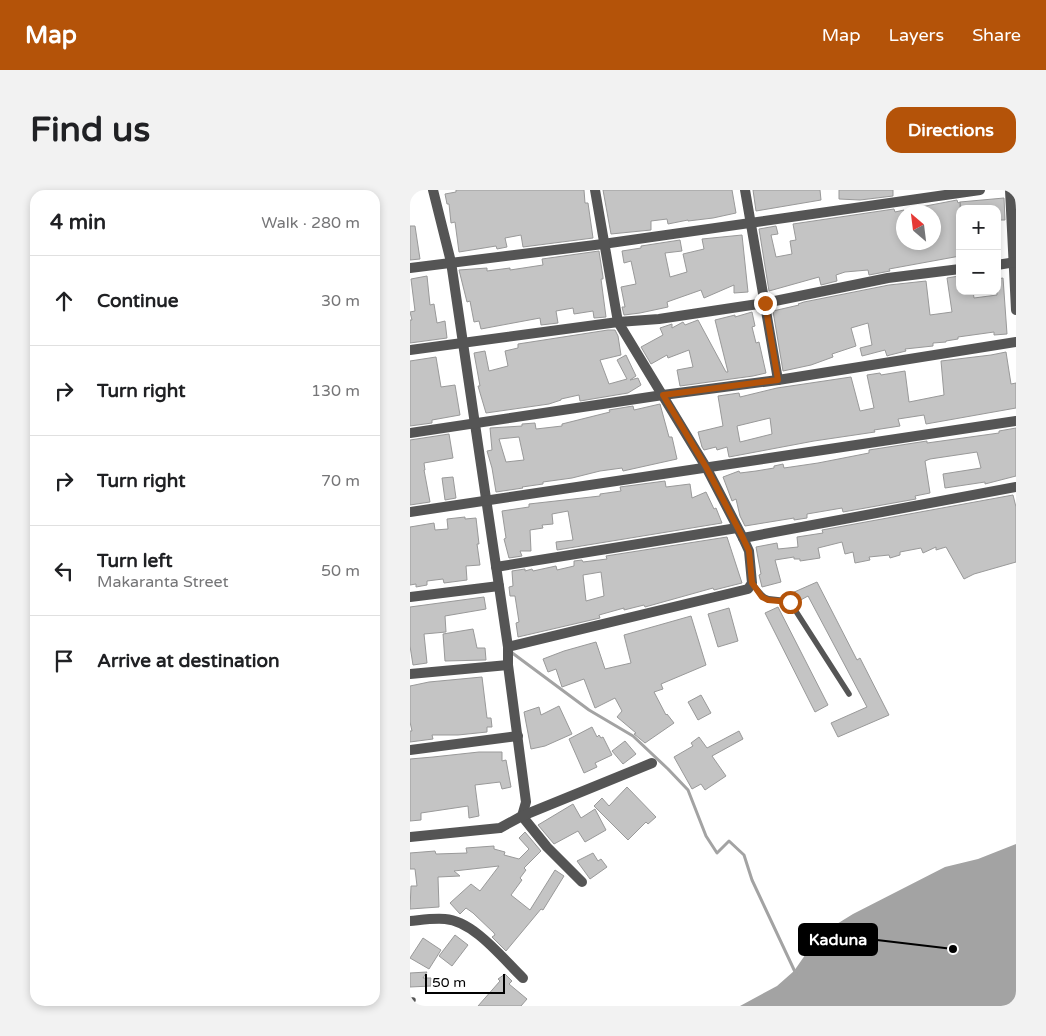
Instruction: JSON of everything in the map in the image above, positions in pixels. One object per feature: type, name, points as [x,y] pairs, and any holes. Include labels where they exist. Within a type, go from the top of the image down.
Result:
[{"type":"street","points":[[433,190],[451,262],[508,647],[508,665],[526,802],[522,816]]},
{"type":"street","points":[[508,647],[748,589],[752,583],[749,551],[743,538],[706,467],[618,322],[595,190]]},
{"type":"street","points":[[746,190],[778,380]]},
{"type":"street","points":[[410,268],[603,244],[980,190]]},
{"type":"street","points":[[1010,190],[1016,310]]},
{"type":"street","points":[[1001,265],[1014,263]]},
{"type":"street","points":[[410,350],[618,322],[659,319],[765,303],[888,278],[956,270]]},
{"type":"street","points":[[410,433],[663,395],[778,380],[1016,342]]},
{"type":"street","points":[[410,512],[1016,421]]},
{"type":"street","points":[[743,538],[1016,487]]},
{"type":"street","points":[[496,568],[737,528]]},
{"type":"street","points":[[410,597],[499,586]]},
{"type":"street","points":[[410,674],[508,665]]},
{"type":"street","points":[[410,750],[518,736]]},
{"type":"street","points":[[410,837],[500,828],[522,816],[652,763]]},
{"type":"street","points":[[522,816],[546,847],[582,882]]},
{"type":"street","points":[[410,921],[446,919],[464,924],[481,937],[523,978]]},
{"type":"lane","points":[[752,583],[762,597],[768,600],[790,602],[849,694]]},
{"type":"shaded area","points":[[1016,844],[1016,1006],[740,1006],[777,986],[794,971],[819,935],[853,914],[945,867],[978,859]]},
{"type":"building","points":[[456,190],[584,190],[585,203],[588,203],[593,238],[523,247],[521,235],[505,238],[507,247],[497,249],[496,246],[459,252],[455,222],[451,223],[449,204],[447,204],[445,194],[456,192]]},
{"type":"building","points":[[603,190],[732,190],[736,213],[668,224],[667,219],[651,221],[651,230],[611,234]]},
{"type":"building","points":[[753,190],[820,190],[821,200],[756,211]]},
{"type":"building","points":[[839,190],[893,190],[893,196],[860,200],[839,199]]},
{"type":"building","points":[[1004,198],[1005,220],[1001,220],[1001,205],[960,205],[960,202]]},
{"type":"building","points":[[957,200],[958,203],[960,202],[960,205],[956,205],[956,257],[889,269],[890,271],[869,275],[868,270],[845,272],[836,275],[837,281],[821,285],[819,277],[769,291],[759,229],[776,226],[778,234],[771,235],[776,257],[792,254],[790,241],[796,240],[793,224],[894,209],[896,212],[896,250],[941,250],[941,205],[931,205]]},
{"type":"building","points":[[410,226],[415,226],[420,259],[410,260]]},
{"type":"building","points":[[742,235],[748,292],[734,293],[734,285],[704,298],[701,290],[667,302],[668,307],[624,315],[622,307],[625,307],[621,287],[636,284],[631,261],[624,263],[622,251],[680,240],[682,251],[665,253],[670,277],[687,272],[683,254],[704,249],[702,239]]},
{"type":"building","points":[[599,251],[606,317],[594,318],[593,311],[574,314],[573,308],[556,311],[558,323],[541,325],[540,318],[481,329],[479,321],[474,322],[470,301],[467,302],[459,270],[487,268],[487,271],[510,268],[510,270],[543,265],[542,259]]},
{"type":"building","points":[[427,276],[430,305],[434,304],[437,323],[445,321],[447,338],[410,343],[410,320],[412,320],[410,312],[415,311],[411,279]]},
{"type":"building","points":[[956,276],[956,295],[974,295],[974,298],[1001,295],[1001,278],[1003,278],[1007,334],[994,335],[994,332],[958,337],[958,339],[946,342],[933,343],[933,346],[905,349],[906,351],[887,356],[885,350],[862,356],[860,348],[872,345],[868,323],[851,328],[856,346],[832,354],[833,357],[811,365],[783,371],[773,311],[804,302],[889,285],[926,281],[930,315],[952,312],[947,278]]},
{"type":"building","points":[[752,312],[755,326],[752,327],[756,343],[759,342],[766,373],[680,386],[677,370],[693,367],[689,350],[668,358],[667,355],[651,364],[641,347],[663,335],[660,328],[672,324],[672,328],[683,322],[685,325],[698,320],[726,372],[728,372],[715,320]]},
{"type":"building","points":[[615,330],[618,336],[621,355],[600,360],[609,384],[627,379],[617,360],[626,355],[636,376],[630,380],[638,378],[641,385],[628,393],[580,401],[579,395],[549,404],[486,413],[478,386],[480,386],[474,353],[485,351],[489,371],[508,366],[505,351],[518,348],[518,344]]},
{"type":"building","points":[[1006,352],[1011,384],[1016,383],[1016,408],[926,424],[924,415],[898,419],[900,426],[874,430],[875,432],[729,457],[727,447],[717,450],[716,447],[704,450],[702,447],[698,432],[723,426],[718,396],[739,393],[740,397],[777,388],[851,377],[860,411],[874,408],[867,375],[905,371],[909,402],[944,395],[941,361]],"holes":[[[770,418],[772,434],[740,442],[737,426]]]},
{"type":"building","points":[[436,357],[441,387],[455,385],[460,415],[432,420],[432,423],[410,426],[410,361]]},
{"type":"building","points":[[660,404],[669,437],[672,437],[677,459],[623,471],[622,468],[600,471],[496,492],[487,451],[492,450],[490,428],[522,426],[522,424],[535,423],[536,429],[562,426],[562,424],[610,412],[609,410],[633,406],[634,410]],"holes":[[[519,437],[524,460],[506,462],[499,439]]]},
{"type":"building","points":[[1016,428],[1016,476],[985,484],[985,482],[945,488],[943,474],[981,468],[977,452],[930,459],[925,461],[930,493],[915,496],[916,499],[843,512],[842,508],[807,514],[807,518],[794,520],[794,518],[745,526],[740,516],[736,499],[732,501],[723,477],[739,471],[740,473],[756,471],[774,468],[774,466],[783,464],[784,468],[818,463],[869,453],[869,450],[999,433],[999,431]]},
{"type":"building","points":[[449,434],[453,458],[424,463],[430,502],[410,505],[410,440]]},
{"type":"building","points":[[453,477],[456,498],[445,500],[442,478]]},
{"type":"building","points":[[665,481],[666,487],[690,484],[692,498],[706,492],[714,509],[716,508],[722,523],[557,550],[556,542],[573,540],[568,511],[552,514],[553,524],[542,525],[543,528],[530,530],[531,551],[520,551],[522,556],[509,558],[504,539],[506,538],[502,511],[529,507],[529,504],[600,496],[600,494],[621,491],[620,487]]},
{"type":"building","points":[[1013,495],[1016,507],[1016,562],[974,574],[964,579],[946,547],[936,550],[936,547],[923,553],[921,548],[900,552],[900,555],[890,558],[889,555],[869,557],[870,560],[855,563],[853,552],[845,554],[842,542],[818,548],[820,558],[800,561],[800,559],[794,559],[794,557],[775,560],[781,582],[762,587],[756,547],[777,543],[778,549],[798,547],[797,537],[823,533],[822,530]]},
{"type":"building","points":[[465,517],[465,519],[476,518],[480,565],[466,566],[467,580],[444,583],[443,579],[427,581],[427,585],[416,587],[416,584],[410,585],[410,527],[434,523],[435,530],[448,529],[447,519]]},
{"type":"building","points":[[727,537],[742,583],[714,590],[713,588],[645,607],[644,605],[624,610],[624,608],[599,615],[600,618],[518,637],[516,623],[519,622],[515,596],[510,596],[509,587],[513,586],[512,571],[532,569],[533,571],[556,566],[557,570],[574,566],[574,561],[582,560],[583,562],[607,559],[606,556]],"holes":[[[601,572],[604,596],[586,601],[583,575]]]},
{"type":"building","points":[[817,582],[857,660],[860,658],[889,715],[838,737],[831,723],[867,707],[808,596],[797,602],[792,593]]},
{"type":"building","points":[[484,597],[486,609],[445,616],[446,632],[424,634],[427,663],[413,665],[410,646],[410,607]]},
{"type":"building","points":[[778,607],[828,705],[815,712],[765,613]]},
{"type":"building","points":[[729,608],[738,641],[718,647],[708,614]]},
{"type":"building","points":[[691,616],[706,665],[661,684],[663,689],[654,692],[666,715],[674,723],[645,743],[617,717],[622,711],[615,698],[595,708],[584,679],[562,687],[556,669],[548,672],[543,659],[596,642],[605,669],[631,663],[624,635]]},
{"type":"building","points":[[473,629],[477,648],[485,648],[486,660],[445,661],[443,634]]},
{"type":"building","points":[[482,677],[487,718],[491,718],[492,727],[487,727],[487,732],[432,735],[433,739],[410,742],[410,731],[412,731],[410,722],[410,686],[429,682]]},
{"type":"building","points":[[701,695],[711,713],[698,720],[688,702]]},
{"type":"building","points":[[559,706],[572,734],[545,746],[531,749],[524,712],[539,707],[541,715]]},
{"type":"building","points":[[592,727],[597,737],[599,735],[601,738],[603,737],[612,755],[595,763],[597,767],[584,773],[569,739]]},
{"type":"building","points":[[739,731],[743,739],[712,756],[726,776],[705,790],[701,784],[692,789],[674,757],[693,746],[691,743],[699,737],[707,748]]},
{"type":"building","points":[[625,741],[636,754],[623,764],[612,751]]},
{"type":"building","points":[[479,752],[502,752],[502,761],[506,760],[511,787],[502,789],[500,782],[475,785],[479,816],[469,818],[468,806],[421,813],[421,820],[410,821],[410,759]]},
{"type":"building","points":[[627,787],[656,817],[648,824],[646,822],[628,840],[594,806],[602,798],[609,806]]},
{"type":"building","points":[[573,804],[581,818],[595,809],[606,830],[585,842],[578,831],[554,844],[538,825]]},
{"type":"building","points":[[525,832],[541,851],[524,868],[526,870],[520,878],[522,880],[511,895],[530,910],[555,870],[564,876],[543,910],[541,909],[506,951],[492,937],[495,935],[494,933],[473,913],[466,908],[460,914],[450,903],[471,884],[480,891],[499,866],[454,871],[460,876],[438,877],[439,907],[410,909],[411,886],[417,886],[415,869],[410,869],[410,853],[435,851],[436,854],[467,853],[466,848],[494,846],[494,849],[505,852],[504,855],[519,859],[529,849],[519,838]]},
{"type":"building","points":[[593,853],[598,861],[601,859],[607,867],[590,879],[577,861]]},
{"type":"building","points":[[455,935],[468,945],[452,966],[439,956]]},
{"type":"building","points":[[423,938],[441,950],[429,969],[410,958]]},
{"type":"building","points":[[427,972],[423,978],[431,978],[431,986],[410,987],[410,973]]},
{"type":"building","points":[[505,974],[512,981],[509,984],[527,999],[521,1006],[478,1006],[500,981],[498,979]]},
{"type":"waterway","points":[[511,652],[589,710],[633,736],[688,790],[706,836],[717,853],[729,841],[744,855],[752,880],[796,974]]},
{"type":"place","name":"Kaduna","points":[[953,949]]},
{"type":"route","points":[[765,303],[778,380],[663,395],[706,467],[743,538],[749,551],[752,583],[762,597],[768,600],[790,602]]}]
